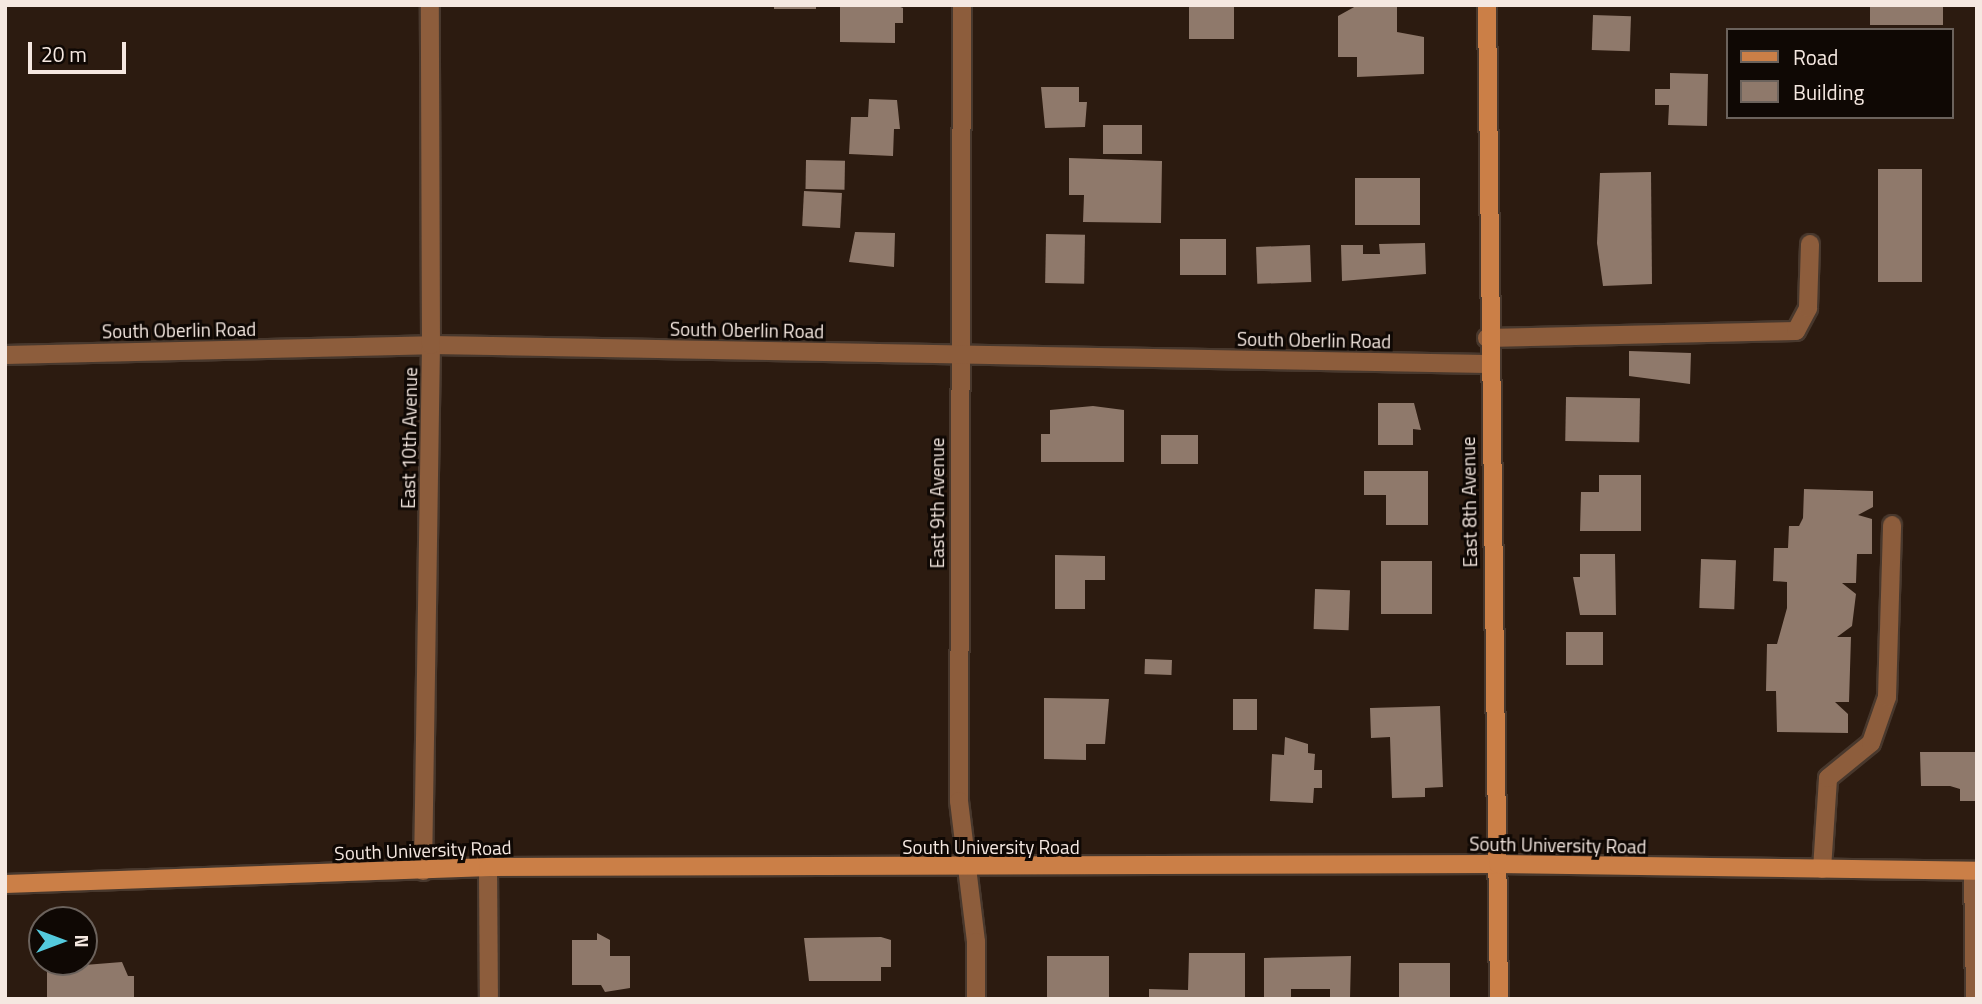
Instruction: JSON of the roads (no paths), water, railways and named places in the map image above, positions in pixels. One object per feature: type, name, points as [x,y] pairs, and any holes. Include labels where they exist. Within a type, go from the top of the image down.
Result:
[{"type":"main road","name":"East 8th Avenue","points":[[1488,5],[1488,364],[1499,999]]},
{"type":"main road","name":"South University Road","points":[[5,884],[488,867],[968,869],[1498,864],[1975,871]]},
{"type":"street","name":"East 10th Avenue","points":[[423,871],[431,345],[430,5]]},
{"type":"street","name":"East 9th Avenue","points":[[962,5],[958,354],[959,801],[968,869],[976,999]]},
{"type":"street","points":[[1488,338],[1796,331],[1808,307],[1810,244]]},
{"type":"street","name":"South Oberlin Road","points":[[5,355],[431,345],[1488,364]]},
{"type":"street","points":[[1822,869],[1828,778],[1871,743],[1887,697],[1892,525]]},
{"type":"street","points":[[488,867],[489,999]]},
{"type":"street","points":[[1975,871],[1975,999]]}]
